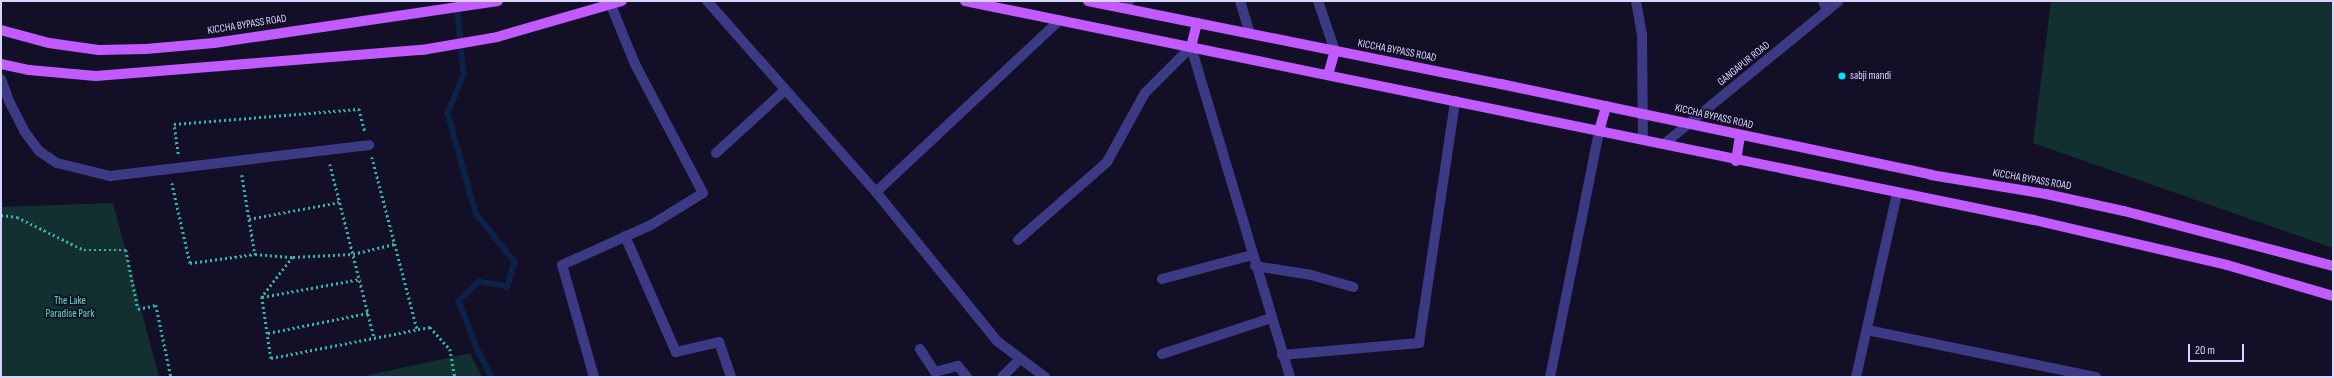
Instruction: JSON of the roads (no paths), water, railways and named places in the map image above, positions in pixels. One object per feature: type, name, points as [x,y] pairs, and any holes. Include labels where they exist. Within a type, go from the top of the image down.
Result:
[{"type":"main road","points":[[1,64],[29,70],[96,76],[422,50],[497,37],[610,3],[622,1]]},
{"type":"main road","points":[[965,1],[2034,220],[2227,265],[2333,296]]},
{"type":"main road","name":"KICCHA BYPASS ROAD","points":[[1088,1],[1128,5],[1197,23],[1606,106],[1740,136],[1930,175],[2046,194],[2124,211],[2333,266]]},
{"type":"main road","name":"KICCHA BYPASS ROAD","points":[[1,30],[49,43],[99,50],[146,49],[214,43],[416,12],[495,2]]},
{"type":"main road","points":[[1191,47],[1197,23]]},
{"type":"main road","points":[[1328,75],[1335,51]]},
{"type":"main road","points":[[1599,131],[1606,106]]},
{"type":"main road","points":[[1736,160],[1740,136]]},
{"type":"street","points":[[707,1],[876,192],[997,341],[1045,377]]},
{"type":"street","points":[[1240,1],[1250,34]]},
{"type":"street","points":[[1318,1],[1335,51]]},
{"type":"street","points":[[1636,1],[1642,34],[1644,114],[1643,140]]},
{"type":"street","points":[[1823,1],[1827,11]]},
{"type":"street","name":"GANGAPUR ROAD","points":[[1664,144],[1839,1]]},
{"type":"street","points":[[594,377],[562,265],[651,225],[703,194],[635,64],[610,3]]},
{"type":"street","points":[[876,192],[1059,21]]},
{"type":"street","points":[[1018,240],[1108,162],[1145,93],[1191,47],[1255,266],[1290,377]]},
{"type":"street","points":[[1,79],[8,101],[24,131],[39,151],[56,163],[110,176],[368,145]]},
{"type":"street","points":[[716,153],[785,90]]},
{"type":"street","points":[[1282,355],[1419,343],[1455,101]]},
{"type":"street","points":[[1550,377],[1599,131]]},
{"type":"street","points":[[1856,377],[1898,193]]},
{"type":"street","points":[[625,236],[676,352],[719,342],[731,377]]},
{"type":"street","points":[[1162,279],[1252,255]]},
{"type":"street","points":[[1255,266],[1311,275],[1353,287]]},
{"type":"street","points":[[1162,354],[1271,318]]},
{"type":"street","points":[[1867,330],[2096,377]]},
{"type":"street","points":[[920,349],[935,372],[958,366],[967,377]]},
{"type":"street","points":[[1002,377],[1020,358]]},
{"type":"waterway","points":[[457,1],[464,75],[448,113],[476,213],[515,262],[508,287],[479,282],[459,301],[477,348],[492,377]]},
{"type":"place","name":"sabji mandi","points":[[1842,76]]},
{"type":"park label","name":"The Lake Paradise Park","points":[[70,308]]}]
